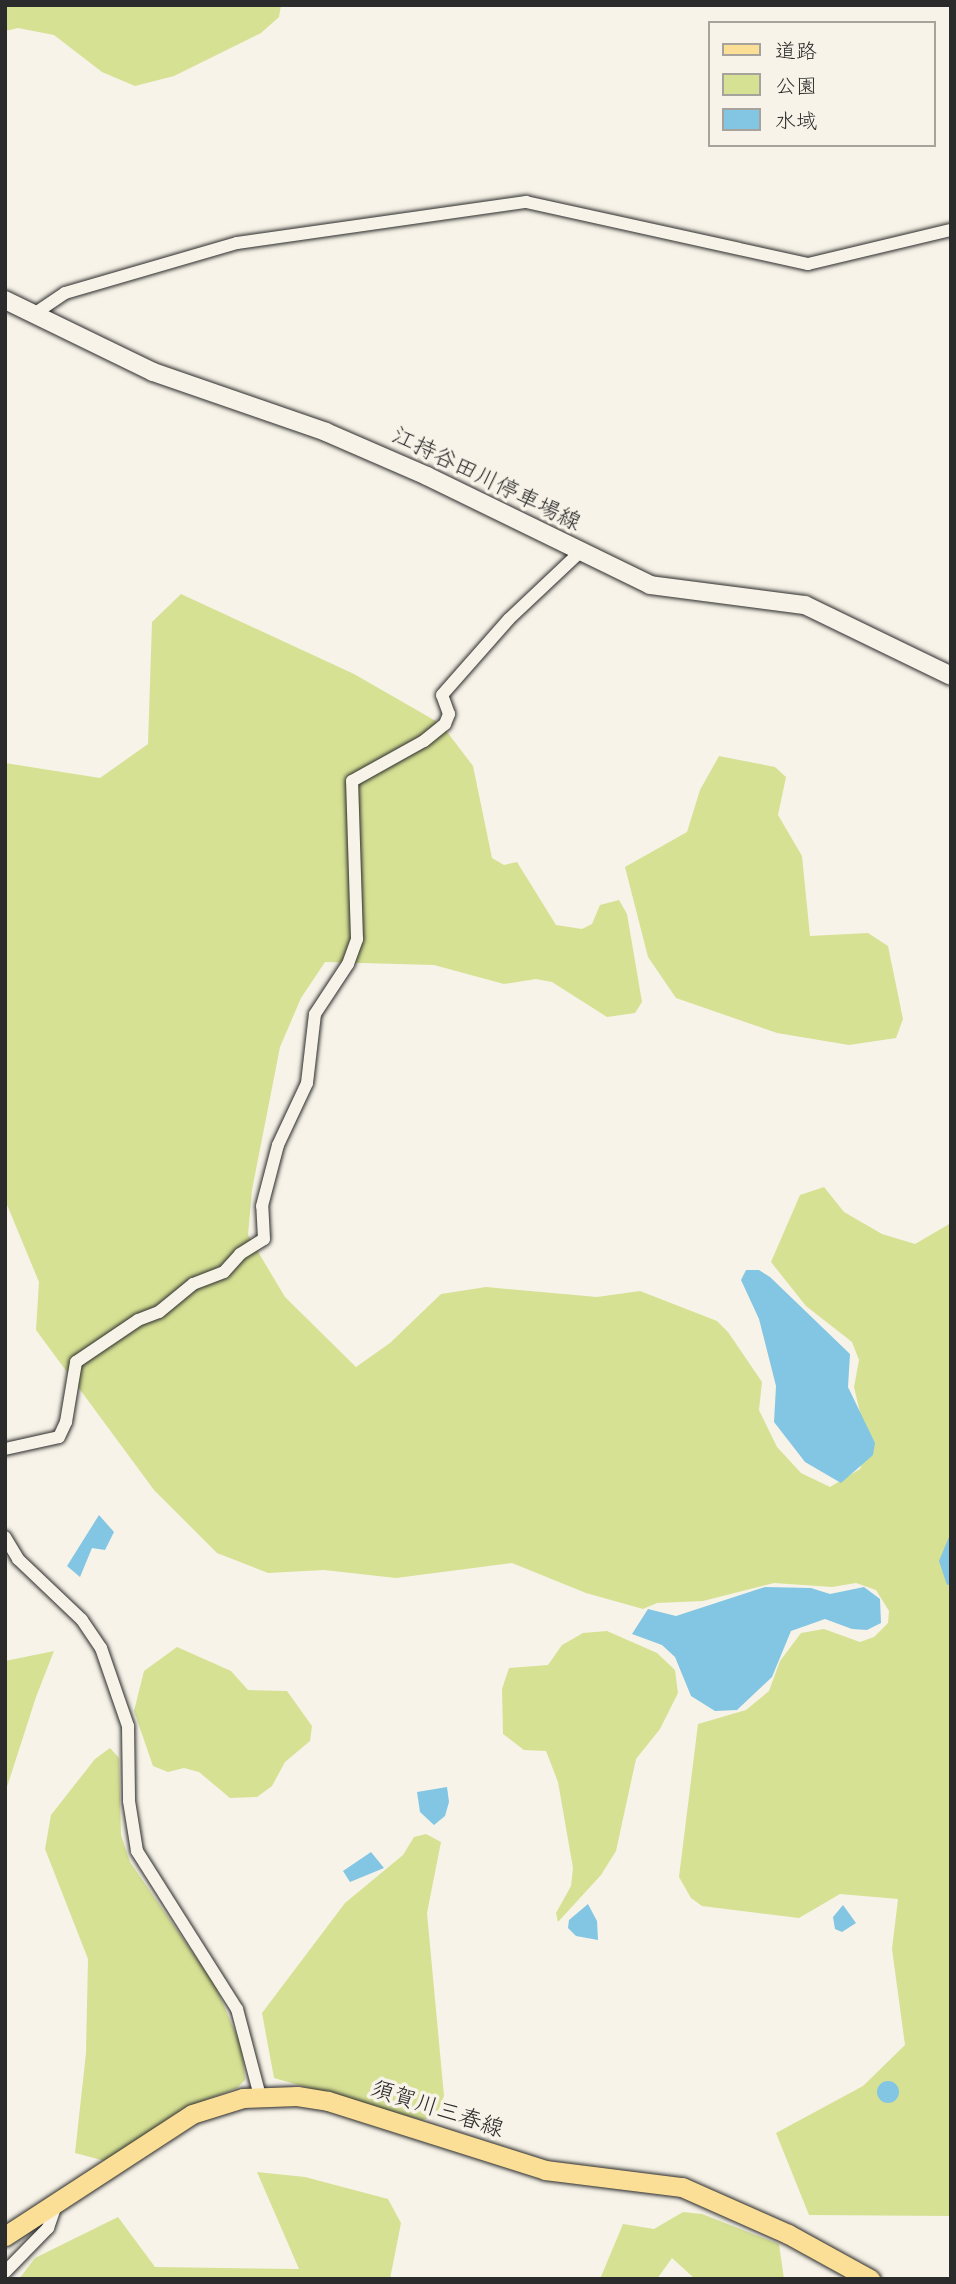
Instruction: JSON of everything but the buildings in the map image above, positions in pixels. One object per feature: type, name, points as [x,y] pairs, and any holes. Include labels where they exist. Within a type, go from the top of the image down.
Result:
[{"type":"main road","name":"江持谷田川停車場線","points":[[5,300],[153,372],[326,432],[427,476],[579,552],[669,590],[805,605],[951,676]]},
{"type":"main road","name":"須賀川三春線","points":[[5,2236],[56,2205],[170,2126],[207,2108],[260,2096],[328,2101],[565,2175],[644,2179],[682,2187],[788,2234],[870,2279]]},
{"type":"street","points":[[34,314],[65,293],[237,243],[526,202],[808,264],[951,230]]},
{"type":"street","points":[[5,1449],[59,1437],[66,1422],[76,1362],[138,1320],[159,1312],[193,1284],[224,1272],[240,1254],[264,1239],[262,1206],[278,1145],[307,1083],[314,1014],[348,964],[357,939],[352,781],[424,741],[445,724],[449,714],[442,695],[509,619],[579,552]]},
{"type":"street","points":[[5,1537],[18,1559],[82,1620],[101,1648],[128,1726],[129,1801],[137,1851],[237,2010],[260,2096]]},
{"type":"street","points":[[5,2272],[48,2228],[56,2205]]},
{"type":"green space","points":[[5,5],[281,5],[279,17],[261,33],[174,76],[135,86],[102,72],[54,35],[18,28],[5,31]]},
{"type":"green space","points":[[181,594],[354,674],[441,724],[473,766],[492,858],[504,865],[517,862],[556,925],[582,929],[592,924],[600,905],[619,900],[627,914],[642,1002],[635,1013],[607,1017],[552,982],[536,979],[504,984],[434,965],[325,962],[301,998],[280,1047],[252,1190],[248,1235],[285,1297],[356,1367],[390,1343],[441,1294],[486,1287],[597,1297],[640,1291],[717,1321],[728,1332],[762,1382],[759,1410],[777,1447],[801,1473],[830,1487],[860,1469],[868,1446],[854,1387],[859,1360],[852,1342],[806,1306],[771,1262],[800,1195],[824,1187],[844,1212],[882,1234],[915,1244],[951,1223],[951,2216],[809,2215],[776,2133],[863,2086],[905,2045],[892,1949],[898,1899],[840,1894],[799,1918],[702,1906],[691,1898],[679,1877],[698,1724],[746,1710],[769,1691],[780,1661],[801,1633],[824,1629],[860,1642],[874,1637],[888,1623],[889,1611],[876,1590],[856,1583],[832,1587],[774,1583],[703,1601],[657,1603],[643,1609],[586,1593],[512,1563],[396,1578],[324,1570],[268,1573],[217,1553],[154,1490],[36,1330],[39,1282],[5,1200],[5,763],[100,778],[148,744],[152,622]]},
{"type":"green space","points":[[719,756],[775,767],[786,777],[778,815],[802,856],[810,936],[868,933],[888,946],[903,1019],[896,1038],[849,1045],[777,1033],[676,998],[648,957],[625,867],[687,832],[700,790]]},
{"type":"green space","points":[[607,1631],[657,1653],[675,1670],[678,1693],[660,1729],[636,1759],[616,1851],[601,1875],[558,1922],[556,1913],[571,1886],[573,1868],[558,1782],[546,1751],[524,1750],[503,1734],[502,1689],[509,1668],[548,1665],[562,1645],[583,1633]]},
{"type":"green space","points":[[177,1647],[231,1671],[248,1690],[287,1691],[312,1726],[310,1741],[285,1762],[272,1786],[257,1797],[230,1798],[199,1772],[184,1768],[168,1772],[153,1766],[134,1711],[144,1671]]},
{"type":"green space","points":[[54,1651],[36,1697],[5,1793],[5,1661]]},
{"type":"green space","points":[[110,1748],[119,1758],[121,1835],[130,1862],[215,1985],[242,2048],[245,2080],[237,2088],[184,2108],[105,2161],[75,2153],[86,2053],[88,1959],[45,1849],[51,1815],[95,1759]]},
{"type":"green space","points":[[426,1834],[441,1842],[427,1913],[444,2096],[436,2116],[422,2120],[274,2078],[262,2013],[345,1903],[403,1855],[414,1837]]},
{"type":"green space","points":[[257,2172],[305,2177],[388,2199],[401,2223],[390,2279],[19,2279],[35,2258],[118,2217],[155,2267],[299,2269]]},
{"type":"green space","points":[[683,2212],[702,2214],[779,2244],[784,2279],[695,2279],[672,2258],[657,2279],[600,2279],[623,2224],[654,2229]]},
{"type":"water","points":[[746,1270],[759,1270],[770,1277],[850,1354],[848,1387],[875,1443],[873,1455],[841,1483],[805,1462],[774,1422],[776,1386],[759,1319],[741,1280]]},
{"type":"water","points":[[99,1515],[114,1532],[105,1550],[92,1548],[80,1577],[67,1566]]},
{"type":"water","points":[[951,1532],[951,1584],[947,1585],[939,1561]]},
{"type":"water","points":[[765,1587],[811,1588],[830,1594],[864,1587],[880,1599],[881,1623],[867,1630],[852,1629],[825,1619],[791,1631],[772,1677],[737,1710],[715,1711],[691,1696],[675,1657],[662,1645],[632,1634],[648,1609],[676,1616]]},
{"type":"water","points":[[447,1787],[449,1802],[445,1816],[434,1825],[420,1812],[417,1792]]},
{"type":"water","points":[[371,1852],[384,1868],[350,1882],[343,1871]]},
{"type":"water","points":[[588,1904],[597,1921],[598,1940],[576,1936],[568,1928],[569,1920]]},
{"type":"water","points":[[843,1905],[856,1923],[842,1932],[835,1929],[833,1917]]},
{"type":"water","points":[[888,2081],[896,2084],[899,2092],[896,2100],[888,2103],[880,2100],[877,2092],[880,2084]]}]
